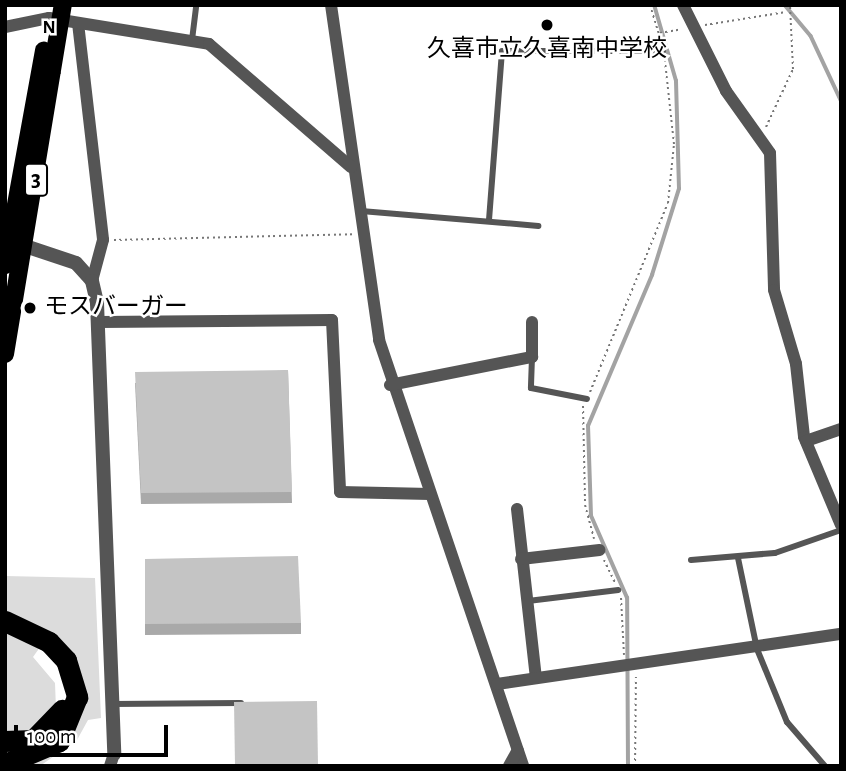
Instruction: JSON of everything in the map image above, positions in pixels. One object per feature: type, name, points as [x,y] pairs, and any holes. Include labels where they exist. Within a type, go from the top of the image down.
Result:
[{"type":"highway","points":[[5,621],[45,647],[74,676],[76,711],[59,741],[5,764]]},
{"type":"highway","points":[[5,633],[45,647],[61,677],[63,708],[48,731],[33,740],[5,741]]},
{"type":"main road","name":"3","points":[[5,265],[13,242],[61,14]]},
{"type":"main road","name":"3","points":[[5,354],[13,242]]},
{"type":"street","points":[[331,5],[351,167],[390,385],[497,684],[523,766]]},
{"type":"street","points":[[682,5],[726,92],[762,133],[774,185],[773,284],[796,364],[806,441],[841,525]]},
{"type":"street","points":[[61,14],[103,240],[92,281],[99,322],[112,760]]},
{"type":"street","points":[[5,27],[61,14],[192,40],[222,52],[351,167]]},
{"type":"street","points":[[13,242],[66,256],[92,281]]},
{"type":"street","points":[[99,322],[332,320],[340,492],[430,494]]},
{"type":"street","points":[[390,385],[532,357],[532,322]]},
{"type":"street","points":[[806,441],[841,429]]},
{"type":"street","points":[[517,509],[536,678]]},
{"type":"street","points":[[521,559],[599,550]]},
{"type":"street","points":[[497,684],[757,649],[841,634]]},
{"type":"street","points":[[509,766],[518,750]]},
{"type":"lane","points":[[192,40],[196,5]]},
{"type":"lane","points":[[489,220],[502,51],[663,51]]},
{"type":"lane","points":[[359,211],[538,226]]},
{"type":"lane","points":[[532,357],[531,387],[587,399]]},
{"type":"lane","points":[[691,560],[775,553],[841,530]]},
{"type":"lane","points":[[738,558],[757,649],[787,722],[825,766]]},
{"type":"lane","points":[[526,601],[618,590]]},
{"type":"lane","points":[[112,704],[251,703]]},
{"type":"path","points":[[635,766],[630,666],[618,590],[599,550],[585,505],[587,399],[668,203],[674,144],[660,33],[650,5]]},
{"type":"path","points":[[762,133],[793,69],[796,34],[787,12],[790,5]]},
{"type":"path","points":[[660,33],[787,12]]},
{"type":"path","points":[[103,240],[363,234]]},
{"type":"shaded area","points":[[5,576],[95,578],[101,718],[88,720],[77,740],[40,766],[23,766],[80,716],[48,636],[33,657],[55,683],[56,709],[41,729],[5,735]]},
{"type":"building","points":[[288,370],[292,492],[141,493],[135,372]]},
{"type":"building","points":[[298,556],[301,623],[145,624],[145,559]]},
{"type":"building","points":[[317,701],[318,766],[235,766],[234,702]]},
{"type":"waterway","points":[[628,766],[627,598],[591,516],[588,426],[652,275],[679,189],[676,81],[654,5]]},
{"type":"waterway","points":[[785,5],[811,36],[841,100]]},
{"type":"place","name":"久喜市立久喜南中学校","points":[[547,25]]},
{"type":"place","name":"モスバーガー","points":[[30,308]]}]
